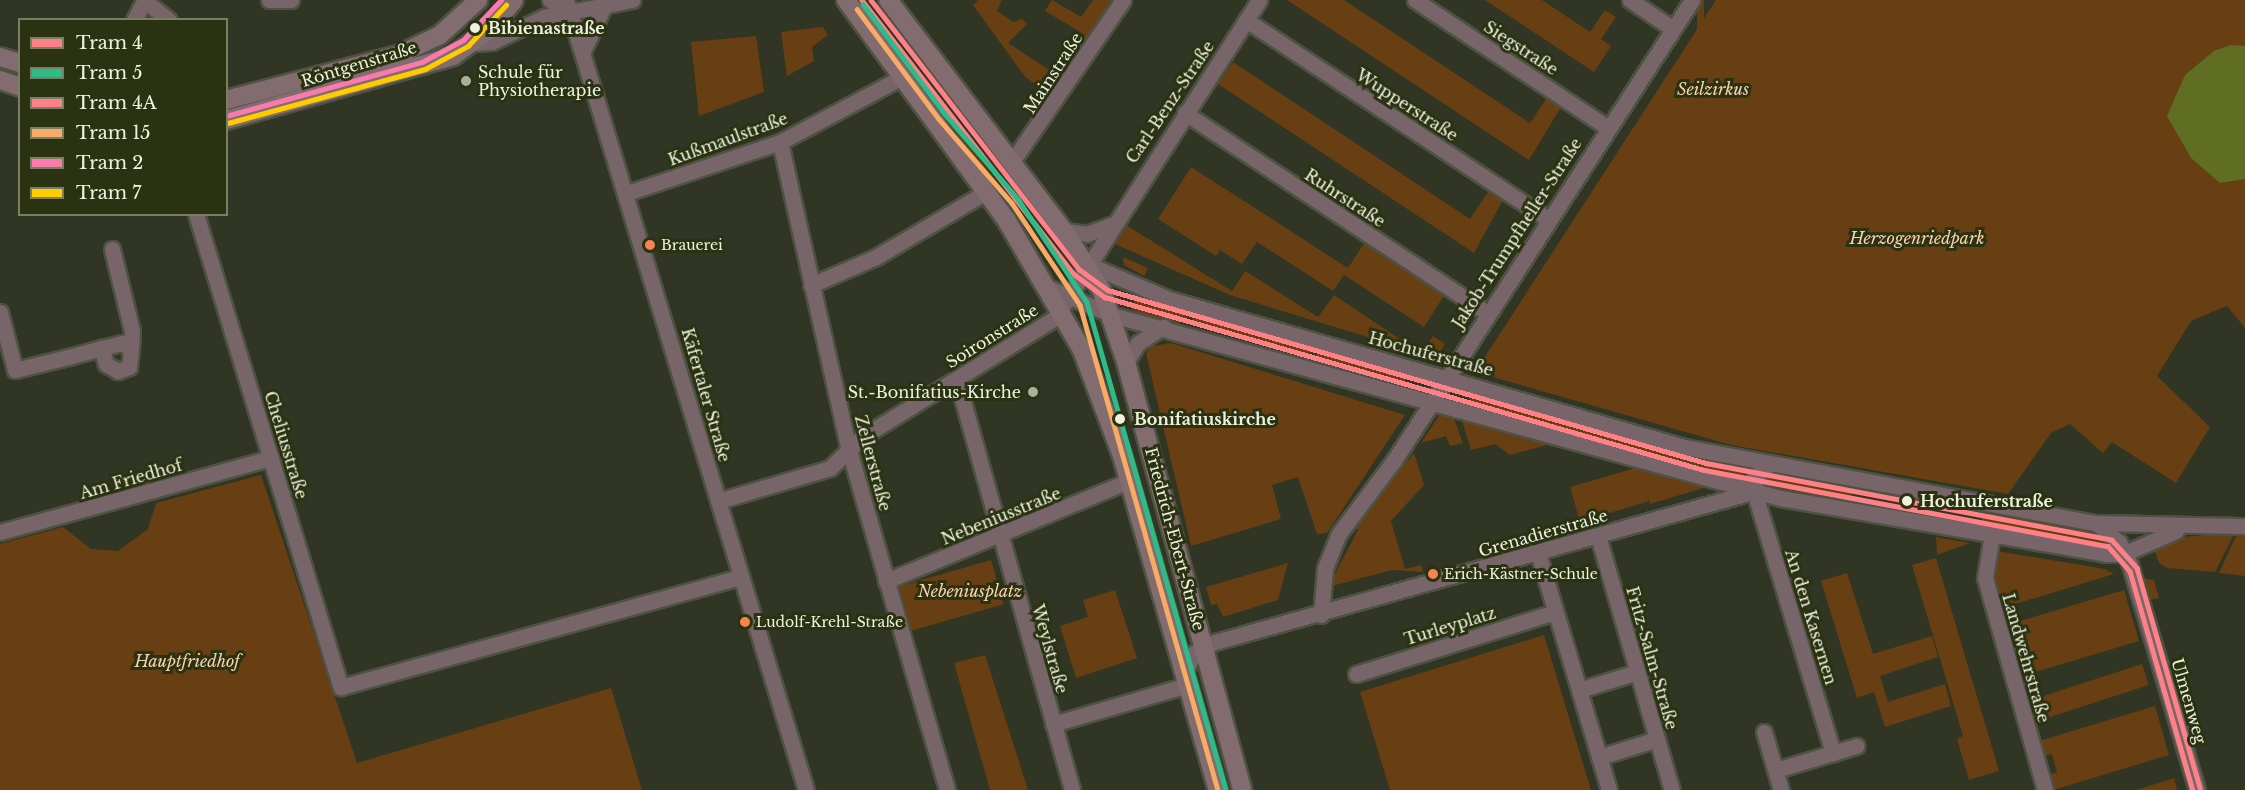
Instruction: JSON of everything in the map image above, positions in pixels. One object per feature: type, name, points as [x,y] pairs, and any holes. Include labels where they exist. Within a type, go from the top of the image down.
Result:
[{"type":"main road","name":"Röntgenstraße","points":[[228,99],[398,55],[448,29],[478,0]]},
{"type":"main road","name":"Röntgenstraße","points":[[228,119],[440,61],[475,43],[514,0]]},
{"type":"main road","name":"Friedrich-Ebert-Straße","points":[[846,0],[986,192],[1049,288],[1065,304],[1096,381],[1129,481],[1184,682],[1218,790]]},
{"type":"main road","name":"Friedrich-Ebert-Straße","points":[[888,0],[1064,231],[1087,264],[1112,315],[1242,790]]},
{"type":"main road","points":[[0,57],[18,62]]},
{"type":"main road","points":[[0,80],[18,86]]},
{"type":"street","points":[[269,0],[291,0]]},
{"type":"street","points":[[550,0],[568,5],[632,0]]},
{"type":"street","name":"Mainstraße","points":[[1011,163],[1123,0]]},
{"type":"street","name":"Carl-Benz-Straße","points":[[1065,304],[1111,225],[1259,0]]},
{"type":"street","name":"Siegstraße","points":[[1414,0],[1607,127]]},
{"type":"street","points":[[1630,0],[1673,29]]},
{"type":"street","name":"Jakob-Trumpfheller-Straße","points":[[1321,615],[1330,549],[1430,401],[1692,0]]},
{"type":"street","points":[[135,18],[144,1],[166,18]]},
{"type":"street","points":[[583,51],[601,1]]},
{"type":"street","name":"Röntgenstraße","points":[[475,43],[568,5]]},
{"type":"street","name":"Käfertaler Straße","points":[[568,5],[632,192],[740,577],[806,790]]},
{"type":"street","name":"Wupperstraße","points":[[1246,20],[1548,219]]},
{"type":"street","name":"Kußmaulstraße","points":[[632,192],[780,142],[902,77]]},
{"type":"street","name":"Ruhrstraße","points":[[1185,113],[1486,312]]},
{"type":"street","name":"Zellerstraße","points":[[780,142],[849,450],[947,790]]},
{"type":"street","points":[[811,285],[876,257],[986,192]]},
{"type":"street","name":"Cheliusstraße","points":[[197,216],[341,687],[740,577]]},
{"type":"street","points":[[1064,231],[1087,234],[1111,225]]},
{"type":"street","points":[[101,348],[106,364],[118,371],[129,367],[132,331],[112,249]]},
{"type":"street","name":"Hochuferstraße","points":[[1087,264],[1169,299],[1684,447],[2096,523],[2182,529],[2245,526]]},
{"type":"street","points":[[1065,304],[1163,327],[1754,491],[1992,534],[2123,554],[2139,527]]},
{"type":"street","name":"Soironstraße","points":[[718,501],[830,468],[849,450],[957,380],[1065,304]]},
{"type":"street","points":[[0,312],[15,370],[122,344],[131,349]]},
{"type":"street","points":[[1126,362],[1138,342],[1163,327]]},
{"type":"street","name":"Weylstraße","points":[[957,380],[1072,790]]},
{"type":"street","name":"Am Friedhof","points":[[0,532],[271,458]]},
{"type":"street","points":[[1754,491],[1755,476],[1770,464]]},
{"type":"street","name":"Nebeniusstraße","points":[[886,581],[1002,538],[1129,481]]},
{"type":"street","name":"Grenadierstraße","points":[[1203,646],[1321,615],[1754,491]]},
{"type":"street","name":"An den Kasernen","points":[[1754,491],[1833,753]]},
{"type":"street","name":"Hochuferstraße","points":[[2096,523],[2119,542],[2123,554],[2182,529]]},
{"type":"street","name":"Landwehrstraße","points":[[1992,534],[1985,578],[2045,790]]},
{"type":"street","name":"Fritz-Salm-Straße","points":[[1598,536],[1672,790]]},
{"type":"street","points":[[1538,553],[1608,790]]},
{"type":"street","name":"Ulmenweg","points":[[2123,554],[2197,790]]},
{"type":"street","name":"Turleyplatz","points":[[1356,674],[1555,612]]},
{"type":"street","points":[[1053,724],[1184,682],[1203,646]]},
{"type":"street","points":[[1579,690],[1637,672]]},
{"type":"street","points":[[1764,732],[1782,790]]},
{"type":"street","points":[[1599,757],[1657,739]]},
{"type":"street","points":[[1776,770],[1856,746]]},
{"type":"green space","points":[[978,0],[1002,0],[997,11],[1013,22],[1022,19],[1027,24],[1008,43],[1049,70],[1082,33],[1045,11],[1052,0],[1081,17],[1093,0],[1112,0],[1052,94],[1026,78],[973,5]]},
{"type":"green space","points":[[1287,0],[1344,0],[1530,123],[1547,98],[1561,107],[1529,160]]},
{"type":"green space","points":[[1485,0],[1542,0],[1590,32],[1605,10],[1616,17],[1601,39],[1611,46],[1594,72]]},
{"type":"green space","points":[[1697,0],[1704,0],[1704,363],[1697,363]]},
{"type":"green space","name":"Herzogenriedpark","points":[[1716,0],[2245,0],[2245,328],[2227,306],[2191,321],[2157,376],[2210,427],[2176,483],[2112,442],[2103,453],[2070,424],[2051,433],[2008,494],[1731,445],[1482,374],[1479,366]]},
{"type":"green space","points":[[877,4],[977,131],[975,133],[875,5]]},
{"type":"green space","points":[[868,11],[998,184],[994,187],[864,14]]},
{"type":"green space","points":[[823,27],[828,35],[812,47],[814,61],[787,76],[781,32]]},
{"type":"green space","points":[[756,36],[764,92],[699,116],[691,42]]},
{"type":"green space","points":[[1233,62],[1470,219],[1490,189],[1504,198],[1474,253],[1218,84]]},
{"type":"green space","points":[[1191,167],[1348,268],[1365,242],[1445,294],[1424,327],[1344,275],[1333,291],[1257,242],[1242,264],[1220,250],[1216,256],[1158,219]]},
{"type":"green space","points":[[1126,225],[1232,291],[1245,271],[1318,317],[1334,295],[1416,350],[1423,351],[1433,336],[1445,344],[1436,358],[1230,295],[1115,244]]},
{"type":"green space","points":[[1123,257],[1148,268],[1144,276],[1124,265]]},
{"type":"green space","points":[[1139,295],[1184,307],[1191,314],[1176,325],[1139,314],[1131,308]]},
{"type":"green space","points":[[1198,315],[1314,349],[1305,357],[1188,323]]},
{"type":"green space","points":[[1171,343],[1405,415],[1327,533],[1317,534],[1298,477],[1272,485],[1281,519],[1191,546],[1146,353],[1152,346]]},
{"type":"green space","points":[[1321,350],[1405,370],[1410,377],[1396,387],[1321,366],[1311,359]]},
{"type":"green space","points":[[1478,393],[1755,468],[1735,480],[1465,404]]},
{"type":"green space","points":[[1440,414],[1454,419],[1463,443],[1450,446],[1446,436],[1421,443]]},
{"type":"green space","points":[[1462,421],[1554,443],[1510,455],[1495,444],[1471,450]]},
{"type":"green space","points":[[1414,453],[1424,485],[1391,521],[1405,569],[1421,565],[1423,572],[1392,570],[1328,587],[1358,530],[1352,525]]},
{"type":"green space","points":[[1639,467],[1710,486],[1650,504],[1646,489],[1649,501],[1580,522],[1570,487]]},
{"type":"green space","points":[[1767,473],[1848,485],[1846,491],[1853,492],[1844,505],[1755,486]]},
{"type":"green space","name":"Hauptfriedhof","points":[[261,475],[357,763],[611,688],[642,790],[0,790],[0,544],[63,527],[91,549],[118,551],[148,529],[156,503]]},
{"type":"green space","points":[[1991,510],[2095,528],[2111,544],[1984,529],[1985,524],[1978,523]]},
{"type":"green space","points":[[2245,533],[2245,576],[2219,573],[2237,534]]},
{"type":"green space","points":[[2234,534],[2215,572],[2168,568],[2159,563],[2153,546],[2177,537]]},
{"type":"green space","points":[[1936,537],[1970,543],[1937,555]]},
{"type":"green space","points":[[1997,551],[2105,569],[2114,574],[1999,609],[1992,578]]},
{"type":"green space","points":[[1936,558],[1999,771],[1969,780],[1957,739],[1963,736],[1912,565]]},
{"type":"green space","name":"Nebeniusplatz","points":[[991,560],[1004,604],[911,631],[899,586]]},
{"type":"green space","points":[[1288,563],[1278,600],[1223,617],[1217,604],[1211,605],[1206,587]]},
{"type":"green space","points":[[1847,573],[1873,654],[1932,636],[1938,657],[1880,676],[1888,702],[1945,684],[1951,706],[1885,727],[1874,692],[1857,698],[1821,581]]},
{"type":"green space","points":[[2141,578],[2154,580],[2159,598],[2148,600]]},
{"type":"green space","points":[[1115,590],[1137,658],[1076,678],[1060,626],[1088,617],[1083,600]]},
{"type":"green space","points":[[2124,590],[2139,641],[2019,677],[2015,664],[2023,661],[2017,639],[2009,641],[2004,626]]},
{"type":"green space","points":[[1544,635],[1591,790],[1390,790],[1360,692]]},
{"type":"green space","points":[[985,655],[1028,790],[990,790],[954,663]]},
{"type":"green space","points":[[2142,664],[2149,685],[2035,722],[2028,701]]},
{"type":"green space","points":[[2155,706],[2169,755],[2053,790],[2049,775],[2057,772],[2052,754],[2043,756],[2039,741]]},
{"type":"green space","points":[[2174,778],[2177,790],[2136,790]]},
{"type":"shaded area","points":[[2231,45],[2245,46],[2245,179],[2220,183],[2191,158],[2167,116],[2185,75],[2214,51]]},
{"type":"tram line","name":"2","points":[[228,115],[422,62],[463,40],[501,0]]},
{"type":"tram line","name":"4","points":[[862,0],[1074,274],[1105,297],[1704,470],[2108,546],[2130,571],[2193,790]]},
{"type":"tram line","name":"4A","points":[[871,0],[1079,269],[1108,290],[1706,463],[2112,540],[2137,568],[2200,788]]},
{"type":"tram line","name":"5","points":[[863,4],[945,114],[1018,199],[1087,302],[1226,790]]},
{"type":"tram line","name":"7","points":[[228,123],[425,69],[468,46],[506,5]]},
{"type":"tram line","name":"15","points":[[857,9],[939,119],[1012,203],[1080,305],[1218,790]]},
{"type":"place","name":"Bibienastraße","points":[[475,28]]},
{"type":"place","name":"Schule für Physiotherapie","points":[[466,81]]},
{"type":"place","name":"Brauerei","points":[[650,245]]},
{"type":"place","name":"St.-Bonifatius-Kirche","points":[[1033,392]]},
{"type":"place","name":"Bonifatiuskirche","points":[[1120,419]]},
{"type":"place","name":"Hochuferstraße","points":[[1907,501]]},
{"type":"place","name":"Erich-Kästner-Schule","points":[[1433,574]]},
{"type":"place","name":"Ludolf-Krehl-Straße","points":[[745,622]]},
{"type":"park label","name":"Seilzirkus","points":[[1713,89]]}]
